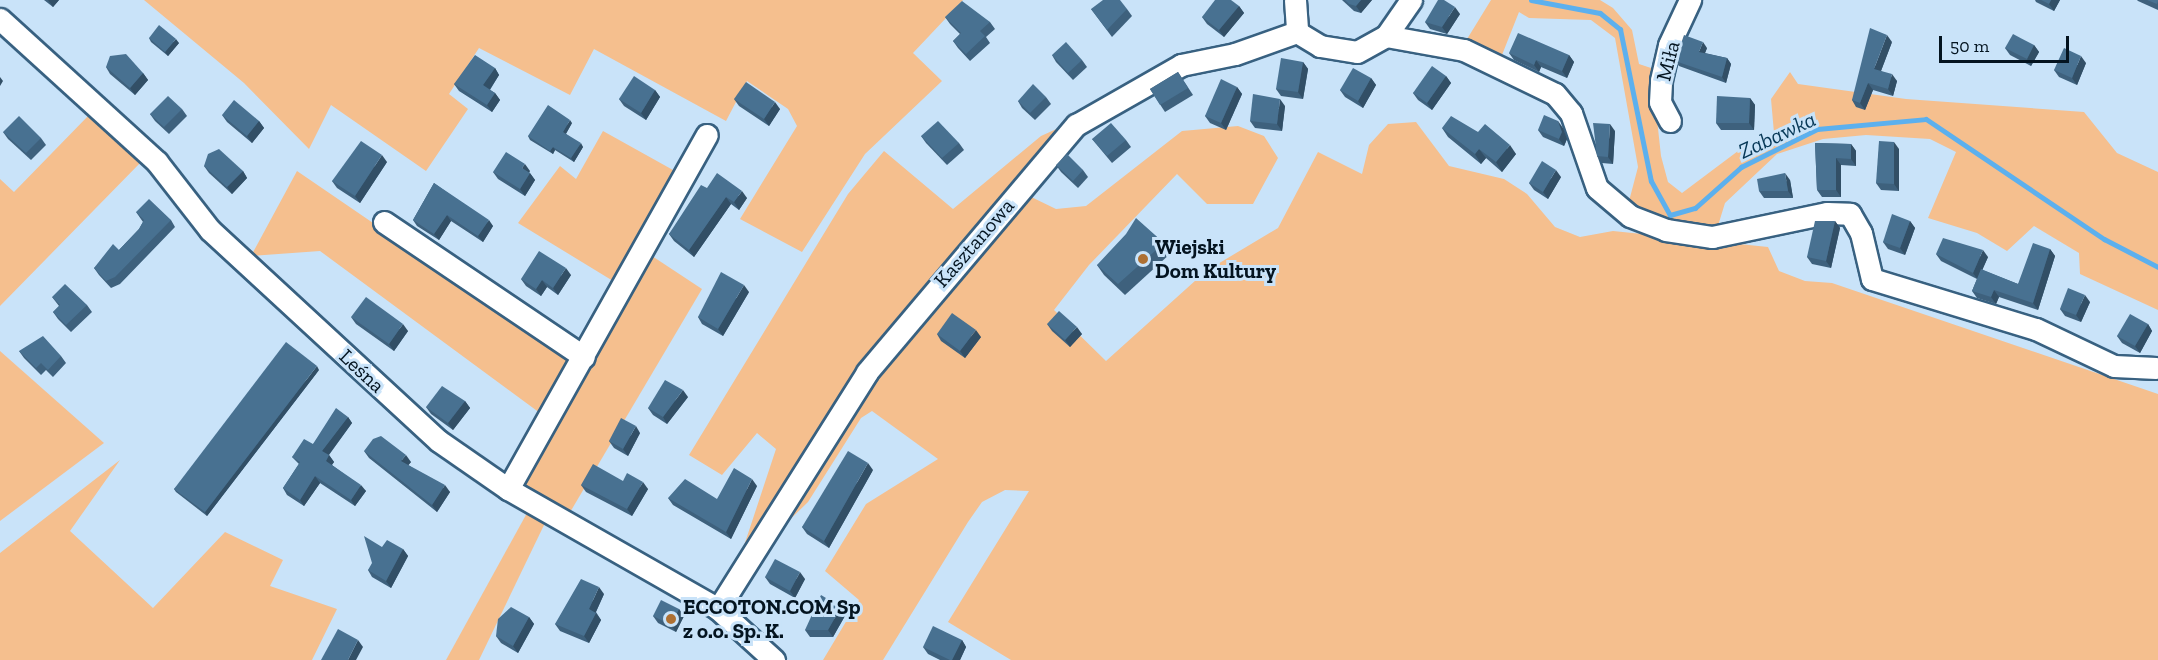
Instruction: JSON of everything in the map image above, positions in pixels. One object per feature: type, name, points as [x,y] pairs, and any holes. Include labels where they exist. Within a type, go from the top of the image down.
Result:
[{"type":"street","points":[[1295,0],[1297,32],[1342,52],[1357,52],[1386,36],[1411,0]]},
{"type":"street","name":"Miła","points":[[1670,122],[1660,102],[1661,80],[1669,45],[1690,0]]},
{"type":"street","name":"Leśna","points":[[0,20],[158,162],[210,230],[403,408],[508,489],[718,609],[774,660]]},
{"type":"street","name":"Kasztanowa","points":[[718,609],[867,372],[1076,125],[1181,65],[1235,54],[1297,32]]},
{"type":"street","points":[[1386,36],[1464,50],[1555,94],[1571,113],[1597,188],[1629,216],[1666,230],[1712,237],[1827,213],[1850,214],[1861,233],[1872,279],[2036,329],[2114,366],[2156,368]]},
{"type":"street","points":[[508,489],[707,135]]},
{"type":"street","points":[[384,222],[584,357]]},
{"type":"shaded area","points":[[144,0],[963,0],[913,53],[942,81],[865,154],[802,252],[740,219],[797,126],[788,109],[747,81],[726,121],[594,49],[570,95],[479,48],[449,94],[468,109],[426,171],[331,105],[309,149],[244,83]]},
{"type":"shaded area","points":[[1491,0],[1600,0],[1613,8],[1632,30],[1639,64],[1660,71],[1656,110],[1661,156],[1668,182],[1682,193],[1750,142],[1774,133],[1771,99],[1790,72],[1798,84],[1906,99],[2084,112],[2117,153],[2158,172],[2158,310],[2080,274],[2079,253],[2034,226],[2007,251],[1977,233],[1928,218],[1956,152],[1930,139],[1866,135],[1823,139],[1777,154],[1725,203],[1717,229],[1687,229],[1628,205],[1638,167],[1615,38],[1591,20],[1529,18],[1519,12],[1500,60],[1464,44]]},
{"type":"shaded area","points":[[89,115],[142,161],[0,306],[0,179],[14,192]]},
{"type":"shaded area","points":[[1416,122],[1449,166],[1504,179],[1527,194],[1555,227],[1580,237],[1613,231],[1768,247],[1779,271],[1805,281],[1832,283],[2158,394],[2158,660],[1011,660],[948,622],[1029,491],[1005,490],[982,502],[883,660],[823,660],[859,600],[825,571],[866,504],[938,459],[872,411],[861,418],[808,502],[735,573],[776,449],[757,433],[722,475],[689,455],[848,194],[884,151],[953,209],[1041,136],[1063,126],[1023,193],[1056,209],[1086,206],[1182,131],[1238,126],[1264,136],[1278,158],[1253,204],[1207,204],[1177,174],[1089,265],[1054,310],[1106,361],[1206,271],[1278,228],[1318,152],[1362,174],[1369,145],[1388,124]]},
{"type":"shaded area","points":[[603,131],[673,170],[676,180],[618,284],[518,223],[560,166],[576,179]]},
{"type":"shaded area","points":[[297,171],[575,361],[544,416],[320,251],[251,256]]},
{"type":"shaded area","points":[[652,256],[702,289],[569,514],[520,485]]},
{"type":"shaded area","points":[[0,351],[104,443],[0,521]]},
{"type":"shaded area","points":[[120,460],[70,531],[153,608],[225,532],[283,560],[270,586],[337,609],[312,660],[0,660],[0,553]]},
{"type":"shaded area","points":[[527,513],[545,523],[479,660],[446,660]]},
{"type":"building","points":[[1103,0],[1120,0],[1127,9],[1107,30],[1091,9]]},
{"type":"building","points":[[1215,0],[1231,0],[1239,6],[1219,30],[1202,17]]},
{"type":"building","points":[[1345,0],[1361,0],[1356,6]]},
{"type":"building","points":[[1438,0],[1444,0],[1455,7],[1442,27],[1425,22]]},
{"type":"building","points":[[962,1],[990,22],[980,31],[985,36],[966,54],[953,41],[961,33],[945,17]]},
{"type":"building","points":[[159,25],[176,39],[165,52],[149,38]]},
{"type":"building","points":[[1870,28],[1887,35],[1874,69],[1892,74],[1888,89],[1868,83],[1860,103],[1852,100]]},
{"type":"building","points":[[1518,33],[1569,55],[1562,71],[1536,60],[1534,65],[1509,53]]},
{"type":"building","points":[[2013,34],[2034,45],[2027,59],[2005,48]]},
{"type":"building","points":[[1684,35],[1703,42],[1699,52],[1727,58],[1722,77],[1675,61]]},
{"type":"building","points":[[1066,42],[1082,60],[1068,73],[1052,55]]},
{"type":"building","points":[[2064,48],[2081,56],[2072,78],[2054,70]]},
{"type":"building","points":[[126,54],[143,73],[130,88],[106,67],[110,56]]},
{"type":"building","points":[[475,55],[495,68],[483,85],[495,93],[487,105],[454,84]]},
{"type":"building","points":[[1281,58],[1303,62],[1298,92],[1276,89]]},
{"type":"building","points":[[1432,66],[1446,76],[1427,103],[1413,93]]},
{"type":"building","points":[[1353,68],[1371,78],[1358,101],[1340,90]]},
{"type":"building","points":[[1178,72],[1188,88],[1160,105],[1150,89]]},
{"type":"building","points":[[634,76],[655,90],[641,113],[619,99]]},
{"type":"building","points":[[1221,79],[1237,87],[1221,123],[1205,116]]},
{"type":"building","points":[[746,82],[775,102],[764,119],[734,99]]},
{"type":"building","points":[[1033,84],[1046,97],[1030,113],[1018,101]]},
{"type":"building","points":[[1253,94],[1280,99],[1277,124],[1250,121]]},
{"type":"building","points":[[168,96],[182,109],[164,127],[150,114]]},
{"type":"building","points":[[1717,96],[1750,98],[1749,123],[1716,123]]},
{"type":"building","points":[[234,100],[259,121],[247,136],[222,115]]},
{"type":"building","points":[[548,105],[570,120],[563,132],[581,143],[571,158],[553,147],[550,151],[528,136]]},
{"type":"building","points":[[1544,115],[1558,121],[1562,132],[1559,139],[1538,130]]},
{"type":"building","points":[[19,116],[41,138],[26,153],[3,132]]},
{"type":"building","points":[[1451,116],[1478,132],[1485,124],[1510,145],[1496,162],[1479,149],[1475,154],[1442,128]]},
{"type":"building","points":[[938,121],[959,143],[942,158],[921,136]]},
{"type":"building","points":[[1111,123],[1126,140],[1107,156],[1092,139]]},
{"type":"building","points":[[1593,123],[1610,124],[1608,157],[1597,156]]},
{"type":"building","points":[[361,141],[382,155],[355,196],[332,181]]},
{"type":"building","points":[[1879,141],[1894,142],[1894,184],[1876,183]]},
{"type":"building","points":[[1815,143],[1851,144],[1851,159],[1836,158],[1836,190],[1817,190]]},
{"type":"building","points":[[219,149],[243,171],[227,187],[204,166],[208,154]]},
{"type":"building","points":[[506,152],[525,164],[522,168],[530,173],[520,189],[493,172]]},
{"type":"building","points":[[1067,154],[1083,170],[1073,181],[1056,165]]},
{"type":"building","points":[[1542,161],[1556,170],[1543,192],[1529,183]]},
{"type":"building","points":[[717,173],[742,191],[734,202],[726,197],[689,250],[669,234],[701,185],[707,188]]},
{"type":"building","points":[[1785,173],[1788,191],[1759,191],[1757,179]]},
{"type":"building","points":[[434,183],[489,220],[478,236],[447,215],[434,234],[413,220]]},
{"type":"building","points":[[149,199],[171,220],[115,277],[106,281],[94,268],[113,244],[119,250],[139,229],[144,220],[136,212]]},
{"type":"building","points":[[1892,214],[1910,221],[1900,248],[1883,242]]},
{"type":"building","points":[[1136,218],[1164,243],[1118,284],[1097,265],[1126,234]]},
{"type":"building","points":[[1815,221],[1835,221],[1826,261],[1807,257]]},
{"type":"building","points":[[1943,238],[1983,250],[1973,273],[1936,254]]},
{"type":"building","points":[[2033,243],[2050,249],[2033,303],[1994,290],[1991,297],[1972,291],[1981,269],[2018,284]]},
{"type":"building","points":[[539,251],[566,268],[553,288],[542,280],[536,289],[521,279]]},
{"type":"building","points":[[721,272],[744,285],[718,329],[698,317]]},
{"type":"building","points":[[65,284],[87,305],[66,325],[53,312],[60,305],[52,297]]},
{"type":"building","points":[[2068,288],[2085,295],[2076,315],[2060,309]]},
{"type":"building","points":[[366,297],[403,324],[389,344],[351,317]]},
{"type":"building","points":[[1059,311],[1077,327],[1065,340],[1047,324]]},
{"type":"building","points":[[952,313],[976,330],[960,351],[937,334]]},
{"type":"building","points":[[2130,314],[2148,324],[2135,346],[2117,336]]},
{"type":"building","points":[[43,336],[61,356],[48,370],[41,363],[36,368],[19,351]]},
{"type":"building","points":[[286,342],[317,366],[205,512],[174,489]]},
{"type":"building","points":[[665,380],[683,390],[663,417],[648,408]]},
{"type":"building","points":[[442,386],[465,401],[448,423],[426,407]]},
{"type":"building","points":[[336,408],[348,417],[322,451],[329,455],[326,461],[361,485],[351,500],[315,476],[300,500],[283,488],[300,462],[292,457],[304,439],[313,444]]},
{"type":"building","points":[[621,418],[636,426],[623,449],[609,441]]},
{"type":"building","points":[[381,436],[406,455],[401,461],[445,485],[432,505],[364,451],[373,439]]},
{"type":"building","points":[[848,451],[868,463],[824,541],[802,527]]},
{"type":"building","points":[[593,464],[623,481],[627,473],[643,482],[627,509],[581,485]]},
{"type":"building","points":[[734,468],[752,479],[726,532],[668,498],[685,479],[717,499]]},
{"type":"building","points":[[364,536],[382,547],[387,540],[403,549],[386,581],[368,570],[372,563]]},
{"type":"building","points":[[775,559],[800,572],[790,591],[765,577]]},
{"type":"building","points":[[581,579],[599,587],[589,609],[596,613],[584,636],[555,624]]},
{"type":"building","points":[[821,595],[841,607],[828,630],[805,630]]},
{"type":"building","points":[[661,600],[679,609],[671,625],[653,616]]},
{"type":"building","points":[[511,607],[529,617],[513,646],[496,636],[498,619]]},
{"type":"building","points":[[933,626],[962,640],[952,660],[923,647]]},
{"type":"building","points":[[338,629],[358,640],[348,660],[321,660]]},
{"type":"waterway","name":"Zabawka","points":[[1531,0],[1600,13],[1620,29],[1651,181],[1670,215],[1695,208],[1741,167],[1817,129],[1926,119],[2104,239],[2158,267]]},
{"type":"place","name":"Wiejski Dom Kultury","points":[[1143,259]]},
{"type":"place","name":"ECCOTON.COM Sp z o.o. Sp. K.","points":[[671,619]]}]
